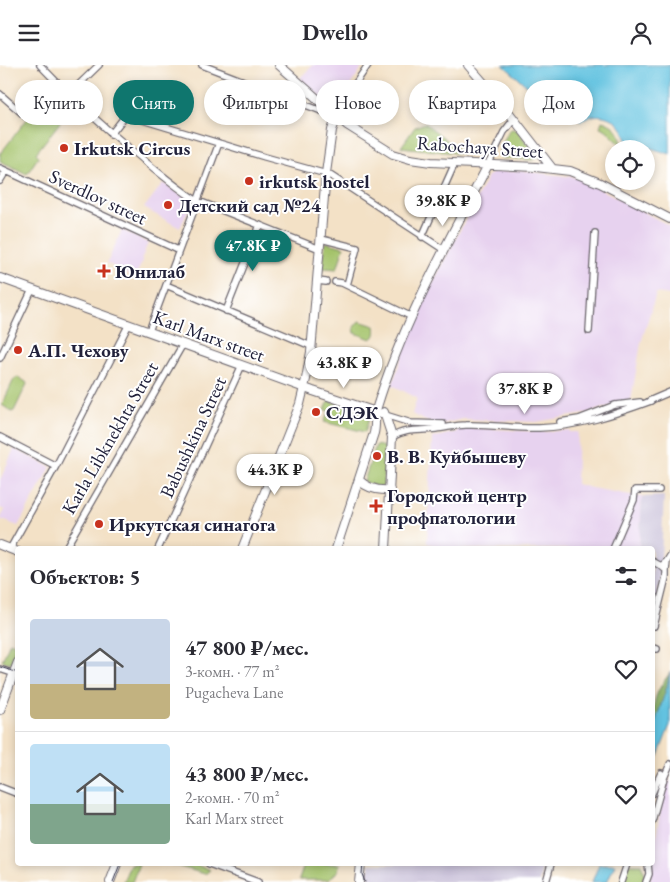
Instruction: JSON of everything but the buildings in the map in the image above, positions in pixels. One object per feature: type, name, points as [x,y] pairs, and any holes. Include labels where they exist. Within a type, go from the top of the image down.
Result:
[{"type":"main road","name":"Rabochaya Street","points":[[279,65],[316,98]]},
{"type":"main road","points":[[468,65],[481,80]]},
{"type":"main road","points":[[514,119],[552,168]]},
{"type":"main road","points":[[243,546],[305,387],[311,347],[326,173],[334,125]]},
{"type":"main road","name":"Rabochaya Street","points":[[349,125],[393,154],[410,159],[552,168],[575,173],[600,183],[670,219]]},
{"type":"main road","points":[[337,546],[376,422],[376,411],[379,401],[412,317],[488,165]]},
{"type":"main road","name":"Karl Marx street","points":[[0,278],[376,411],[386,418]]},
{"type":"main road","points":[[379,401],[392,437],[386,546]]},
{"type":"main road","points":[[376,422],[386,418]]},
{"type":"main road","points":[[359,480],[365,486],[373,489],[390,490]]},
{"type":"main road","points":[[0,545],[14,551]]},
{"type":"main road","points":[[0,710],[15,674]]},
{"type":"main road","points":[[110,882],[115,866]]},
{"type":"main road","points":[[359,882],[360,866]]},
{"type":"street","points":[[40,65],[54,80]]},
{"type":"street","points":[[84,80],[99,65]]},
{"type":"street","points":[[202,65],[316,109]]},
{"type":"street","points":[[358,80],[368,65]]},
{"type":"street","points":[[0,94],[15,107]]},
{"type":"street","points":[[111,134],[126,115],[326,173],[444,250]]},
{"type":"street","points":[[101,125],[182,191],[196,200],[320,249]]},
{"type":"street","points":[[488,165],[510,125]]},
{"type":"street","points":[[149,331],[196,200],[219,143]]},
{"type":"street","points":[[422,237],[455,163]]},
{"type":"street","points":[[0,181],[3,170]]},
{"type":"street","name":"Sverdlov street","points":[[3,170],[178,250]]},
{"type":"street","points":[[226,311],[260,225]]},
{"type":"street","points":[[589,331],[596,233]]},
{"type":"street","points":[[321,239],[357,248],[347,285]]},
{"type":"street","points":[[317,281],[326,282]]},
{"type":"street","points":[[335,282],[347,285],[412,317]]},
{"type":"street","points":[[166,285],[311,347]]},
{"type":"street","points":[[0,358],[32,289]]},
{"type":"street","points":[[16,546],[53,466],[129,325]]},
{"type":"street","name":"Karla Libknekhta Street","points":[[67,546],[183,344]]},
{"type":"street","name":"Babushkina Street","points":[[159,546],[242,365]]},
{"type":"street","points":[[392,437],[400,432],[410,430],[467,425],[538,429],[556,427],[649,403],[670,392]]},
{"type":"street","name":"Karl Marx street","points":[[386,418],[422,424],[471,423],[528,426],[579,419],[616,405],[649,403]]},
{"type":"street","points":[[616,405],[614,410],[618,412]]},
{"type":"street","points":[[0,437],[53,466]]},
{"type":"street","points":[[0,441],[53,466]]},
{"type":"street","points":[[614,546],[634,500],[635,490],[659,490]]},
{"type":"street","points":[[663,568],[668,559]]},
{"type":"street","points":[[655,563],[663,568],[666,577],[655,622]]},
{"type":"street","points":[[0,669],[15,674]]},
{"type":"street","points":[[655,810],[670,764]]},
{"type":"street","points":[[655,785],[661,773]]},
{"type":"street","points":[[0,787],[15,792]]},
{"type":"street","points":[[214,866],[258,882]]},
{"type":"street","points":[[546,882],[550,866]]},
{"type":"street","points":[[621,882],[626,866]]},
{"type":"street","points":[[646,882],[649,874],[648,866]]},
{"type":"shaded area","points":[[313,65],[364,65],[354,80],[316,80],[316,93],[306,83],[306,80],[300,78]]},
{"type":"shaded area","points":[[522,171],[574,177],[670,226],[670,295],[656,293],[641,343],[631,400],[584,414],[536,422],[463,419],[437,425],[428,422],[412,414],[417,398],[392,385],[418,312],[488,176],[495,172]]},
{"type":"shaded area","name":"Детский сад №24","points":[[163,183],[192,202],[180,228],[144,208]]},
{"type":"shaded area","points":[[122,230],[148,243],[141,260],[143,261],[134,278],[107,263]]},
{"type":"shaded area","points":[[461,427],[543,432],[569,430],[570,432],[578,432],[576,484],[642,497],[639,546],[438,546],[427,543],[432,438],[456,432]]},
{"type":"shaded area","points":[[14,449],[51,467],[18,526],[0,519],[5,510],[0,508],[0,480]]},
{"type":"shaded area","points":[[664,496],[660,580],[655,604],[655,546],[639,546],[642,497]]},
{"type":"shaded area","points":[[670,779],[670,882],[650,882],[651,866],[655,866],[655,844],[662,799]]},
{"type":"shaded area","points":[[369,866],[543,866],[539,882],[374,882],[369,876]]},
{"type":"green space","points":[[602,121],[610,124],[616,129],[621,140],[616,140],[607,130],[600,127]]},
{"type":"green space","points":[[23,125],[58,125],[36,153],[39,156],[27,174],[0,161],[0,154]]},
{"type":"green space","points":[[428,125],[464,154],[401,147],[415,127]]},
{"type":"green space","points":[[509,130],[517,130],[536,155],[536,158],[533,160],[501,158],[499,151]]},
{"type":"green space","points":[[325,242],[344,247],[337,269],[323,268]]},
{"type":"green space","points":[[359,321],[375,326],[373,338],[355,333],[354,327]]},
{"type":"green space","points":[[18,377],[27,384],[12,412],[2,405],[14,379]]},
{"type":"green space","points":[[329,401],[370,416],[365,432],[324,422],[329,411],[325,410]]},
{"type":"green space","points":[[376,445],[385,447],[383,487],[378,488],[364,481]]},
{"type":"green space","points":[[10,642],[15,644],[11,663],[2,661]]},
{"type":"green space","points":[[670,673],[655,723],[655,699],[660,687]]},
{"type":"green space","points":[[129,866],[138,866],[132,882],[123,882]]},
{"type":"green space","points":[[177,866],[199,866],[210,870],[205,874]]},
{"type":"green space","points":[[304,866],[339,866],[337,872],[328,880],[299,880]]},
{"type":"green space","points":[[625,866],[642,866],[645,874],[642,882],[620,882]]},
{"type":"water","points":[[503,65],[670,65],[670,154],[655,149],[655,140],[627,140],[625,133],[615,122],[602,116],[593,116],[593,80],[524,80],[524,83]]},
{"type":"water","points":[[670,672],[670,725],[655,764],[655,723]]},
{"type":"water","points":[[598,866],[614,866],[607,882],[592,882]]},
{"type":"tram line","points":[[0,667],[15,672]]},
{"type":"tram line","points":[[113,882],[119,866]]},
{"type":"tram line","points":[[363,866],[362,874],[365,882]]},
{"type":"place","name":"Irkutsk Circus","points":[[64,148]]},
{"type":"place","name":"irkutsk hostel","points":[[249,181]]},
{"type":"place","name":"Детский сад №24","points":[[168,205]]},
{"type":"place","name":"Юнилаб","points":[[104,271]]},
{"type":"place","name":"А.П. Чехову","points":[[18,350]]},
{"type":"place","name":"СДЭК","points":[[316,412]]},
{"type":"place","name":"В. В. Куйбышеву","points":[[377,456]]},
{"type":"place","name":"Городской центр профпатологии","points":[[376,506]]},
{"type":"place","name":"Иркутская синагога","points":[[99,524]]}]
